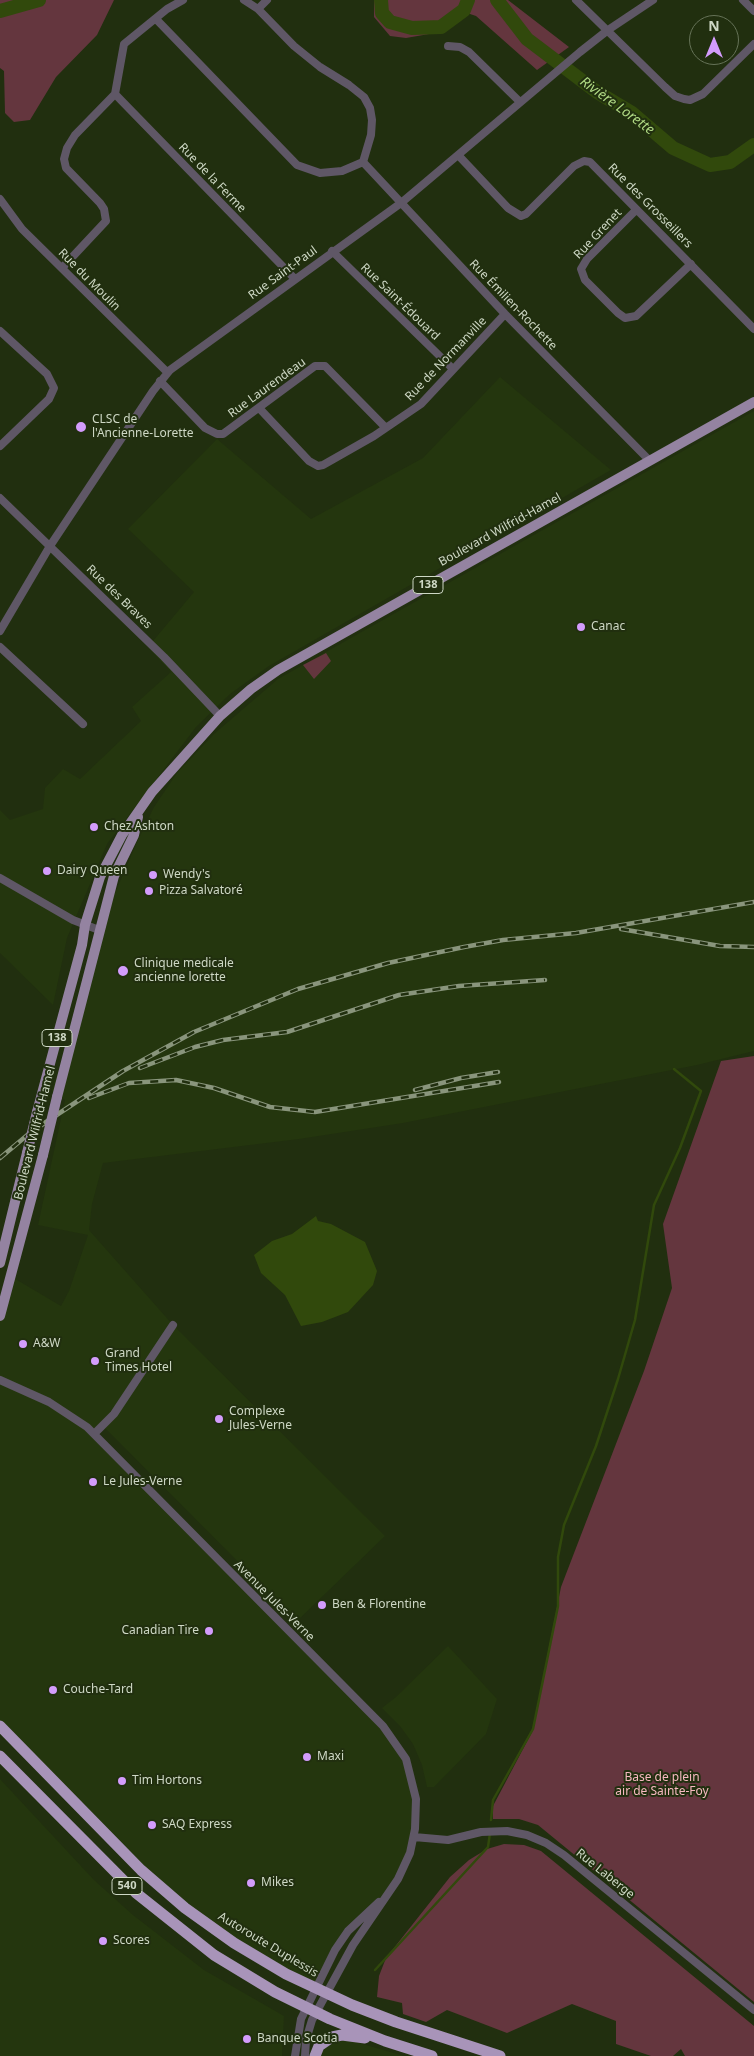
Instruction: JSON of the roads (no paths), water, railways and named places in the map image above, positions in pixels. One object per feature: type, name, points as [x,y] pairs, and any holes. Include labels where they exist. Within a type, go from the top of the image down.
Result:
[{"type":"highway","name":"Autoroute Duplessis","points":[[0,1726],[127,1856],[164,1890],[234,1943],[315,1988],[380,2017],[500,2056]]},
{"type":"highway","name":"540","points":[[0,1756],[106,1865],[166,1920],[232,1967],[311,2010],[385,2041],[432,2056]]},
{"type":"highway","points":[[315,2056],[323,2042],[337,2036],[385,2041]]},
{"type":"main road","name":"Boulevard Wilfrid-Hamel","points":[[0,1263],[37,1112],[82,945],[85,925],[100,877],[122,835],[166,775],[220,716],[251,688],[278,670],[754,402]]},
{"type":"main road","name":"Boulevard Wilfrid-Hamel","points":[[0,1316],[99,930],[114,876],[134,835],[139,813]]},
{"type":"street","points":[[62,268],[106,220],[104,209],[100,202],[66,168],[64,159],[67,148],[75,135],[115,94],[124,44],[167,9],[184,0]]},
{"type":"street","points":[[156,19],[297,165],[320,173],[342,171],[363,162],[371,135],[372,120],[370,108],[364,97],[314,62],[258,9],[244,0]]},
{"type":"street","points":[[258,9],[267,0]]},
{"type":"street","points":[[576,0],[675,96],[690,100],[702,94],[754,44]]},
{"type":"street","name":"Rue Saint-Paul","points":[[0,631],[50,546],[167,372],[401,202],[459,156],[580,52],[608,30],[653,0]]},
{"type":"street","points":[[743,0],[754,11]]},
{"type":"street","points":[[448,46],[460,47],[469,52],[520,102]]},
{"type":"street","name":"Rue de la Ferme","points":[[115,94],[294,278]]},
{"type":"street","name":"Rue des Grosseillers","points":[[459,156],[516,215],[526,214],[574,166],[584,161],[594,165],[754,329]]},
{"type":"street","name":"Rue Émilien-Rochette","points":[[363,162],[505,314],[648,460]]},
{"type":"street","name":"Rue du Moulin","points":[[0,199],[13,219],[167,372]]},
{"type":"street","name":"Rue Grenet","points":[[636,210],[587,259],[581,269],[585,280],[618,313],[625,318],[636,316],[691,264]]},
{"type":"street","name":"Rue Saint-Édouard","points":[[332,251],[453,369]]},
{"type":"street","name":"Rue de Normanville","points":[[259,408],[309,461],[318,466],[374,436],[421,404],[505,314]]},
{"type":"street","points":[[0,331],[47,374],[54,388],[49,399],[0,446]]},
{"type":"street","name":"Rue Laurendeau","points":[[160,381],[211,433],[223,434],[315,366],[326,366],[385,428]]},
{"type":"street","name":"Rue des Braves","points":[[0,498],[164,656],[220,716]]},
{"type":"street","points":[[0,647],[84,724]]},
{"type":"street","points":[[0,878],[85,925],[99,930]]},
{"type":"street","points":[[94,1434],[114,1414],[174,1325]]},
{"type":"street","name":"Avenue Jules-Verne","points":[[0,1380],[56,1406],[94,1434],[388,1732],[403,1753],[414,1783],[417,1806],[414,1837],[402,1872],[354,1945],[327,1994],[311,2010],[297,2031],[295,2056]]},
{"type":"street","name":"Rue Laberge","points":[[414,1837],[448,1840],[482,1832],[507,1831],[527,1835],[546,1843],[564,1855],[754,2010]]},
{"type":"street","name":"Avenue Jules-Verne","points":[[305,2056],[315,1988],[343,1937],[384,1898]]},
{"type":"waterway","name":"Rivière Lorette","points":[[0,11],[39,0]]},
{"type":"waterway","name":"Rivière Lorette","points":[[381,0],[382,13],[390,22],[412,28],[441,27],[464,10],[468,0]]},
{"type":"waterway","name":"Rivière Lorette","points":[[497,0],[527,39],[597,92],[632,113],[673,148],[710,165],[730,162],[754,145]]},
{"type":"waterway","points":[[491,1820],[493,1800],[533,1729],[558,1606],[558,1557],[564,1525],[596,1446],[635,1320],[654,1205],[680,1148],[701,1091],[674,1069]]},
{"type":"waterway","points":[[375,1970],[488,1847],[490,1833]]},
{"type":"railway","points":[[0,1158],[31,1132],[123,1071],[194,1032],[298,989],[388,963],[464,947],[503,940],[576,933],[754,902]]},
{"type":"railway","points":[[621,929],[720,946],[754,947]]},
{"type":"railway","points":[[140,1068],[195,1047],[223,1040],[287,1032],[399,995],[459,986],[545,980]]},
{"type":"railway","points":[[415,1090],[461,1078],[498,1072]]},
{"type":"railway","points":[[89,1098],[129,1083],[176,1080],[214,1088],[270,1107],[315,1112],[499,1082]]},
{"type":"place","name":"CLSC de l'Ancienne-Lorette","points":[[81,427]]},
{"type":"place","name":"Canac","points":[[581,627]]},
{"type":"place","name":"Chez Ashton","points":[[94,827]]},
{"type":"place","name":"Dairy Queen","points":[[47,871]]},
{"type":"place","name":"Wendy's","points":[[153,875]]},
{"type":"place","name":"Pizza Salvatoré","points":[[149,891]]},
{"type":"place","name":"Clinique medicale ancienne lorette","points":[[123,971]]},
{"type":"place","name":"A&W","points":[[23,1344]]},
{"type":"place","name":"Grand Times Hotel","points":[[95,1361]]},
{"type":"place","name":"Complexe Jules-Verne","points":[[219,1419]]},
{"type":"place","name":"Le Jules-Verne","points":[[93,1482]]},
{"type":"place","name":"Ben & Florentine","points":[[322,1605]]},
{"type":"place","name":"Canadian Tire","points":[[209,1631]]},
{"type":"place","name":"Couche-Tard","points":[[53,1690]]},
{"type":"place","name":"Maxi","points":[[307,1757]]},
{"type":"place","name":"Tim Hortons","points":[[122,1781]]},
{"type":"place","name":"SAQ Express","points":[[152,1825]]},
{"type":"place","name":"Mikes","points":[[251,1883]]},
{"type":"place","name":"Scores","points":[[103,1941]]},
{"type":"place","name":"Banque Scotia","points":[[247,2039]]},
{"type":"park label","name":"Base de plein air de Sainte-Foy","points":[[662,1785]]}]
